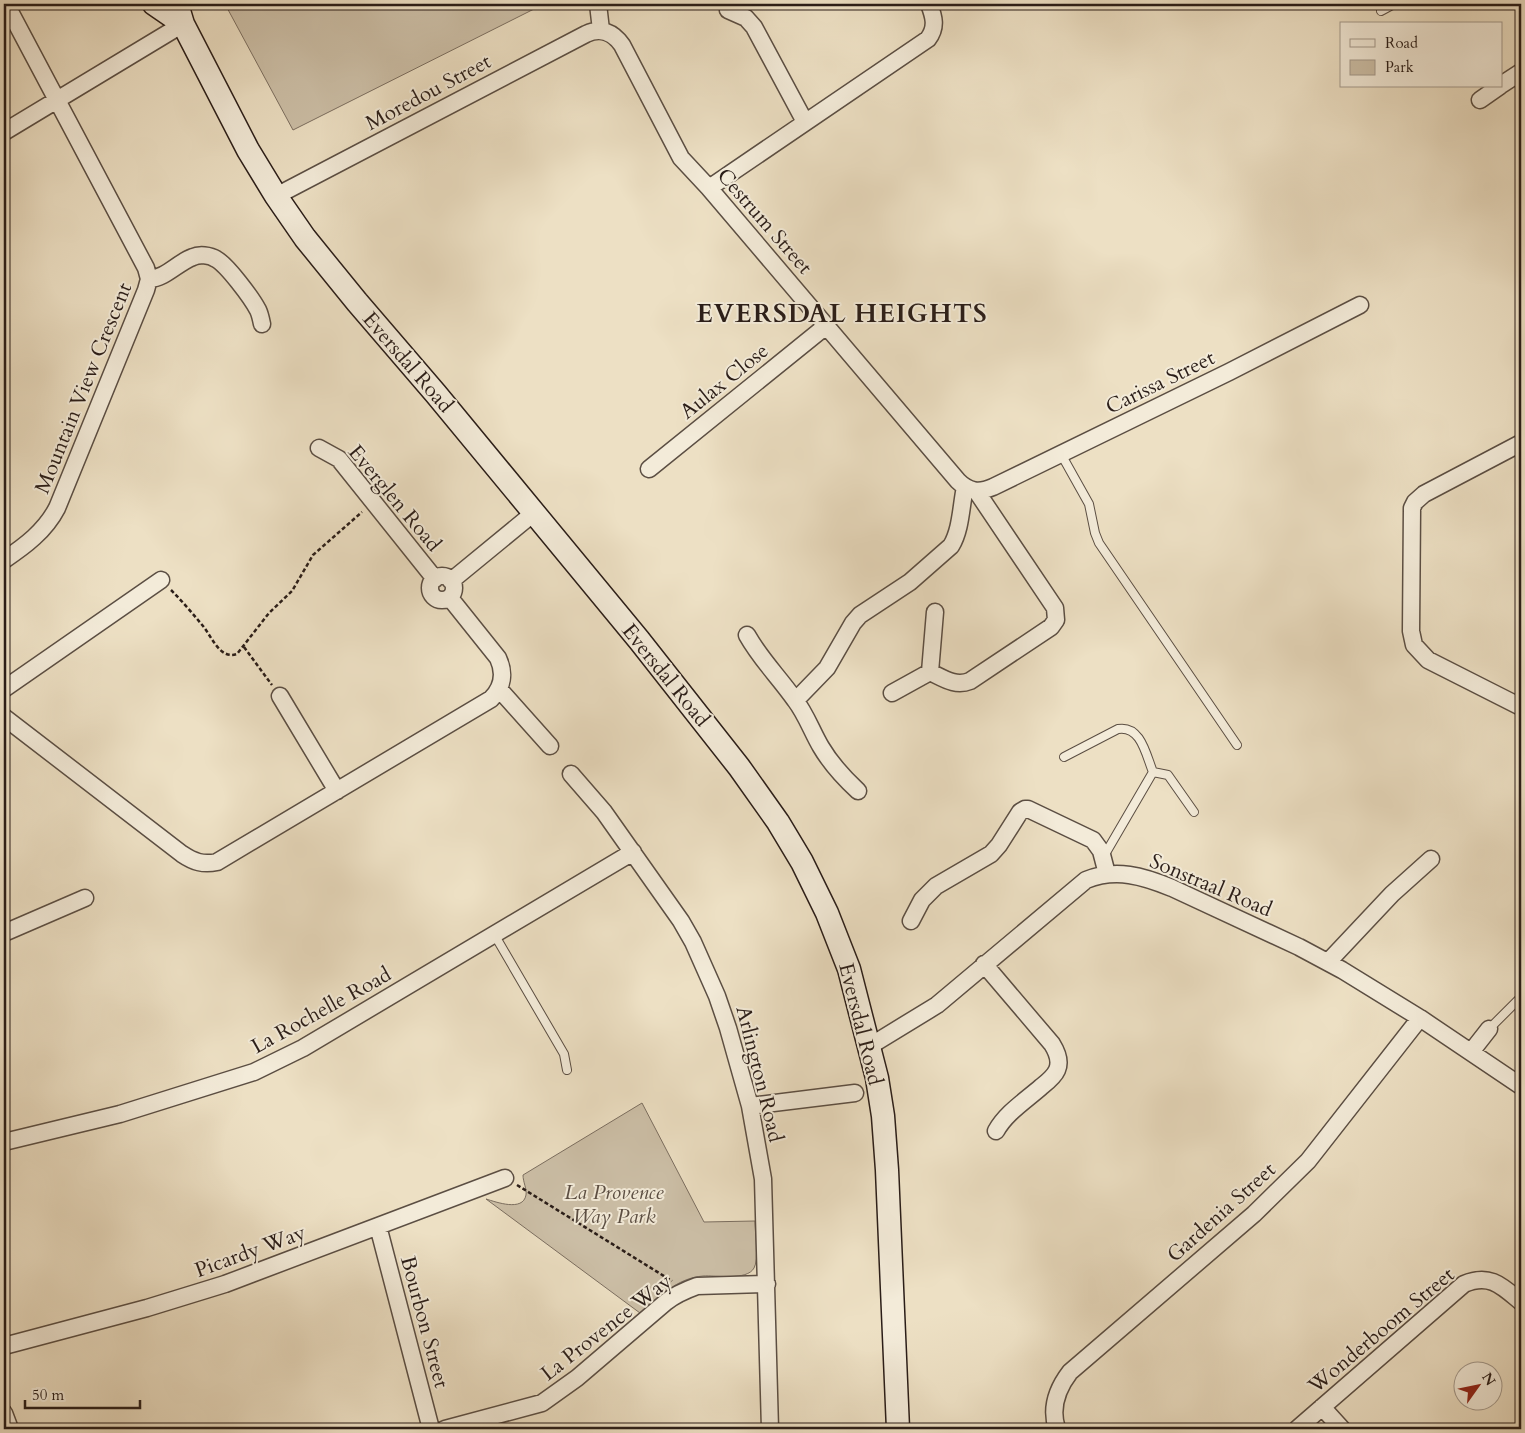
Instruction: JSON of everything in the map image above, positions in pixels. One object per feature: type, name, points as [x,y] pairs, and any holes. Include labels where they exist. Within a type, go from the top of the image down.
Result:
[{"type":"street","name":"Mountain View Crescent","points":[[4,560],[41,531],[57,508],[146,290],[148,279],[146,268],[6,4]]},
{"type":"street","name":"Eversdal Road","points":[[154,4],[180,14],[234,124],[276,196],[305,238],[535,512],[704,723],[778,822],[810,878],[837,936],[849,969],[877,1078],[883,1116],[887,1170],[898,1429]]},
{"type":"street","points":[[598,4],[601,30]]},
{"type":"street","points":[[710,188],[928,38],[932,34],[935,22],[929,4]]},
{"type":"street","points":[[728,10],[746,18],[754,27],[805,122]]},
{"type":"street","points":[[4,132],[57,100],[180,14]]},
{"type":"street","name":"Cestrum Street","points":[[601,30],[613,35],[622,45],[681,158],[710,188],[826,326],[971,490],[1055,608],[1056,620],[1051,627],[970,681],[956,683],[930,672]]},
{"type":"street","name":"Moredou Street","points":[[276,196],[586,34],[601,30]]},
{"type":"street","points":[[1502,85],[1521,72]]},
{"type":"street","points":[[1480,100],[1498,88]]},
{"type":"street","points":[[148,279],[157,278],[194,256],[208,256],[216,259],[224,265],[259,311],[262,324]]},
{"type":"street","name":"Carissa Street","points":[[971,490],[989,489],[1221,377],[1360,305]]},
{"type":"street","name":"Aulax Close","points":[[649,468],[826,326]]},
{"type":"street","points":[[1521,444],[1424,494],[1412,508],[1411,631],[1414,645],[1428,660],[1521,707]]},
{"type":"street","name":"Everglen Road","points":[[319,448],[339,459],[434,579]]},
{"type":"street","points":[[796,700],[827,668],[853,623],[860,615],[915,578],[951,546],[955,540],[971,490]]},
{"type":"street","points":[[451,581],[535,512]]},
{"type":"street","points":[[444,576],[451,581],[454,588],[450,598],[442,600],[434,597],[430,589],[434,579],[444,576]]},
{"type":"street","points":[[4,689],[161,580]]},
{"type":"street","points":[[4,717],[182,854],[193,861],[209,864],[224,859],[491,699],[499,689],[503,672],[498,658],[450,598]]},
{"type":"street","points":[[892,693],[930,672],[935,612]]},
{"type":"street","points":[[747,635],[757,653],[796,700],[821,747],[844,779],[858,791]]},
{"type":"street","points":[[499,689],[550,746]]},
{"type":"street","points":[[280,696],[337,791]]},
{"type":"street","name":"Arlington Road","points":[[571,774],[604,812],[693,942],[717,996],[728,1028],[750,1106],[763,1179],[770,1429]]},
{"type":"street","points":[[911,921],[922,900],[936,886],[991,854],[1024,809],[1028,809],[1093,840],[1101,851],[1105,866]]},
{"type":"street","name":"La Rochelle Road","points":[[4,1142],[120,1114],[254,1072],[303,1048],[633,852]]},
{"type":"street","points":[[1328,962],[1392,894],[1431,859]]},
{"type":"street","name":"Sonstraal Road","points":[[870,1046],[930,1010],[1078,885],[1105,866],[1125,874],[1151,879],[1328,962],[1420,1018],[1521,1086]]},
{"type":"street","points":[[4,933],[85,898]]},
{"type":"street","points":[[984,964],[1052,1044],[1058,1056],[1057,1070],[1050,1080],[1008,1115],[996,1131]]},
{"type":"street","name":"Gardenia Street","points":[[1057,1429],[1054,1418],[1056,1396],[1062,1382],[1070,1372],[1254,1214],[1288,1182],[1308,1161],[1420,1018]]},
{"type":"street","points":[[1471,1052],[1489,1030]]},
{"type":"street","points":[[750,1106],[855,1093]]},
{"type":"street","name":"Picardy Way","points":[[4,1346],[147,1308],[225,1284],[505,1178]]},
{"type":"street","name":"Bourbon Street","points":[[378,1226],[431,1429]]},
{"type":"street","name":"Wonderboom Street","points":[[1297,1429],[1464,1284],[1477,1280],[1490,1280],[1521,1302]]},
{"type":"street","name":"La Provence Way","points":[[445,1429],[542,1403],[551,1398],[675,1295],[697,1286],[767,1284]]},
{"type":"street","points":[[1322,1407],[1342,1429]]},
{"type":"street","points":[[4,1413],[10,1429]]},
{"type":"lane","points":[[1381,11],[1394,4]]},
{"type":"lane","points":[[1061,454],[1090,504],[1099,543],[1236,745]]},
{"type":"lane","points":[[1064,757],[1114,730],[1125,728],[1132,730],[1138,736],[1153,772],[1105,866]]},
{"type":"lane","points":[[1153,772],[1168,775],[1194,812]]},
{"type":"lane","points":[[494,934],[564,1054],[567,1070]]},
{"type":"lane","points":[[1489,1030],[1521,997]]},
{"type":"path","points":[[161,580],[204,627],[218,648],[233,656],[238,654],[269,613],[292,591],[312,555],[353,518],[374,503]]},
{"type":"path","points":[[244,646],[280,696]]},
{"type":"path","points":[[505,1178],[687,1290]]},
{"type":"green space","points":[[225,4],[544,4],[293,130]]},
{"type":"green space","name":"La Provence Way Park","points":[[642,1103],[704,1222],[755,1221],[757,1253],[754,1268],[745,1275],[703,1276],[685,1280],[669,1289],[640,1313],[486,1199],[515,1205],[520,1203],[526,1195],[523,1175]]},
{"type":"district","name":"EVERSDAL HEIGHTS","points":[[842,313]]}]
